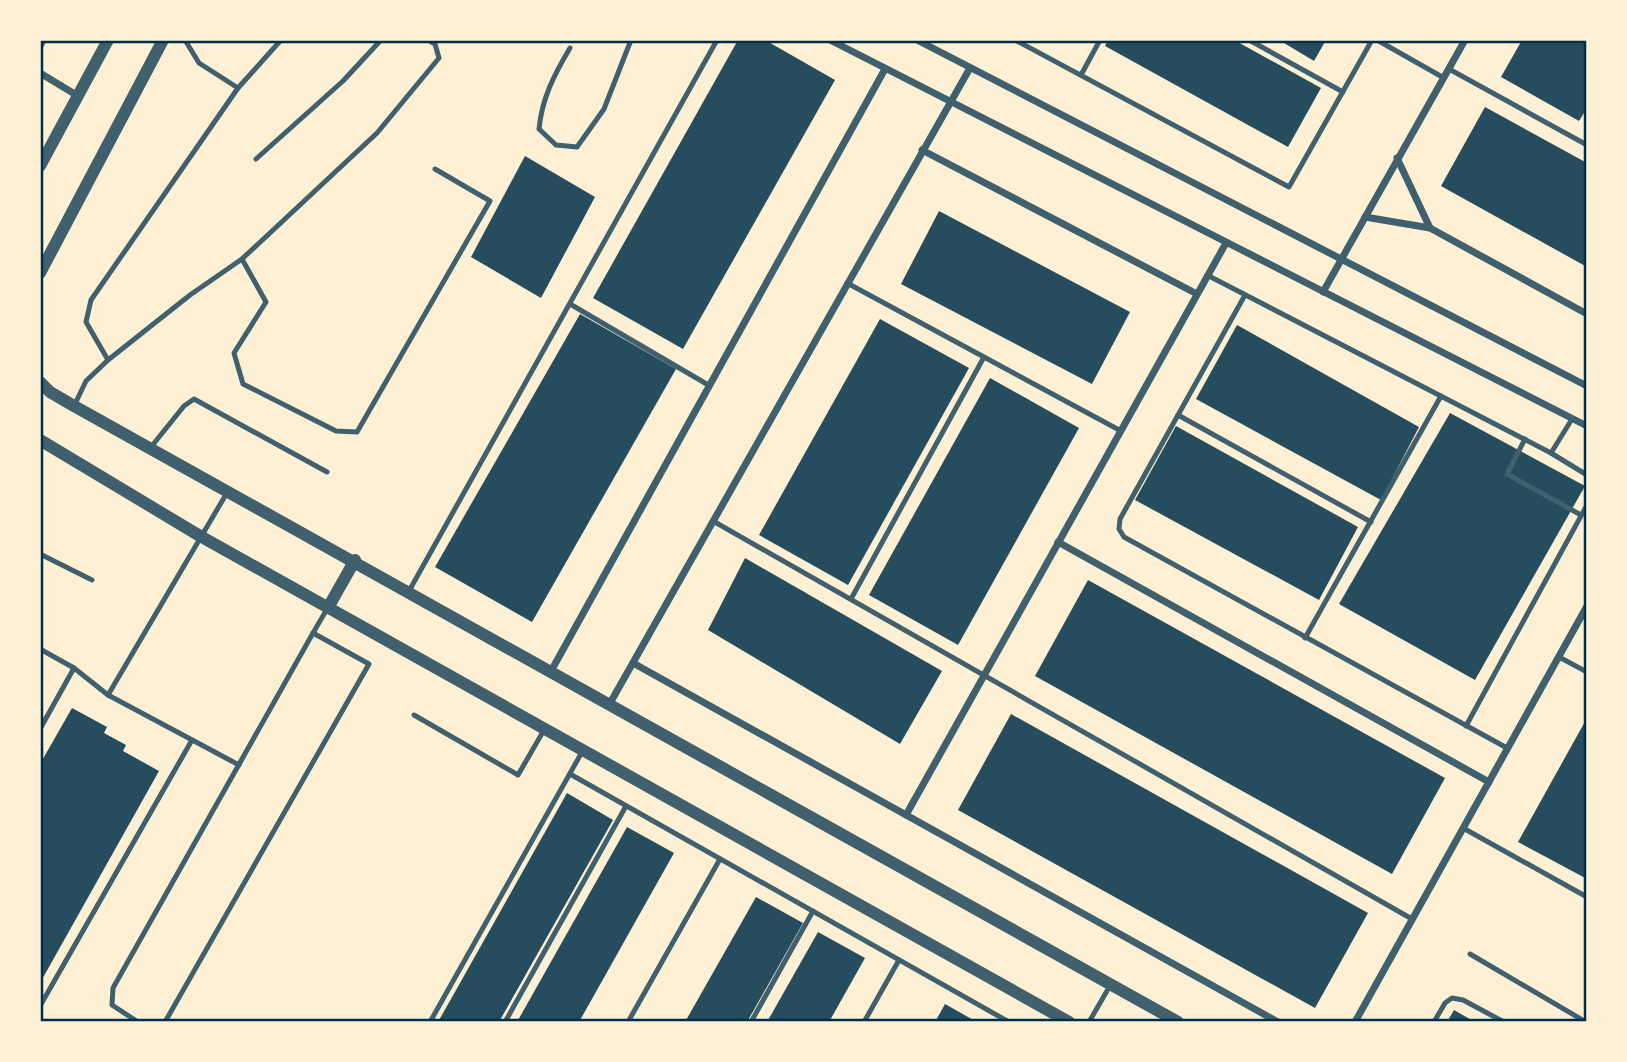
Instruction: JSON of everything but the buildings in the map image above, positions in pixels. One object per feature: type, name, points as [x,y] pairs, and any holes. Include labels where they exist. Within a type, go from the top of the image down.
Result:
[{"type":"street","points":[[40,46],[43,40]]},
{"type":"street","points":[[40,166],[108,40]]},
{"type":"street","points":[[40,274],[163,40]]},
{"type":"street","points":[[830,40],[1587,426]]},
{"type":"street","points":[[917,40],[1340,261],[1587,386]]},
{"type":"street","points":[[1323,292],[1465,40]]},
{"type":"street","points":[[609,706],[970,68]]},
{"type":"street","points":[[550,673],[885,69]]},
{"type":"street","points":[[40,73],[78,96]]},
{"type":"street","points":[[922,150],[1197,294]]},
{"type":"street","points":[[1397,158],[1430,228]]},
{"type":"street","points":[[1365,216],[1430,228],[1587,314]]},
{"type":"street","points":[[906,815],[1226,243]]},
{"type":"street","points":[[40,382],[50,392],[74,406],[355,560],[550,673],[1178,1022]]},
{"type":"street","points":[[40,440],[200,536],[546,727],[1069,1022]]},
{"type":"street","points":[[1058,542],[1489,782]]},
{"type":"street","points":[[329,606],[355,560]]},
{"type":"street","points":[[1355,1022],[1587,606]]},
{"type":"street","points":[[633,663],[1278,1022]]},
{"type":"lane","points":[[185,40],[199,63],[238,88]]},
{"type":"lane","points":[[108,360],[86,322],[91,300],[238,88],[281,40]]},
{"type":"lane","points":[[256,159],[343,81],[381,40]]},
{"type":"lane","points":[[74,406],[86,381],[108,360],[190,295],[242,259],[377,133],[439,58],[435,44],[428,40]]},
{"type":"lane","points":[[570,48],[545,93],[539,129],[556,145],[577,147],[604,109],[631,40]]},
{"type":"lane","points":[[409,591],[717,40]]},
{"type":"lane","points":[[1015,40],[1289,187],[1375,40],[1444,78]]},
{"type":"lane","points":[[1081,75],[1100,40]]},
{"type":"lane","points":[[1249,40],[1343,92]]},
{"type":"lane","points":[[1449,69],[1586,143]]},
{"type":"lane","points":[[242,259],[266,302],[234,353],[243,384],[336,432],[356,432],[490,201],[435,169]]},
{"type":"lane","points":[[1207,275],[1525,439],[1587,475]]},
{"type":"lane","points":[[847,283],[1121,431]]},
{"type":"lane","points":[[1245,295],[1120,519],[1119,529],[1124,537],[1507,748]]},
{"type":"lane","points":[[570,304],[710,386]]},
{"type":"lane","points":[[852,599],[984,357]]},
{"type":"lane","points":[[1305,638],[1441,397]]},
{"type":"lane","points":[[151,447],[184,406],[194,399],[327,472]]},
{"type":"lane","points":[[1178,415],[1371,522]]},
{"type":"lane","points":[[1551,453],[1572,419]]},
{"type":"lane","points":[[1525,439],[1507,474],[1581,515]]},
{"type":"lane","points":[[108,695],[228,491]]},
{"type":"lane","points":[[1466,726],[1587,505]]},
{"type":"lane","points":[[713,521],[1412,919]]},
{"type":"lane","points":[[40,554],[92,580]]},
{"type":"lane","points":[[138,1022],[111,1006],[113,988],[329,606]]},
{"type":"lane","points":[[165,1022],[369,664],[313,633]]},
{"type":"lane","points":[[40,649],[74,668],[108,695],[239,765]]},
{"type":"lane","points":[[1559,657],[1587,672]]},
{"type":"lane","points":[[40,729],[74,668]]},
{"type":"lane","points":[[414,715],[518,775],[546,727]]},
{"type":"lane","points":[[40,1006],[192,740]]},
{"type":"lane","points":[[430,1022],[584,749]]},
{"type":"lane","points":[[570,774],[1007,1021]]},
{"type":"lane","points":[[505,1022],[626,806]]},
{"type":"lane","points":[[1463,828],[1587,897]]},
{"type":"lane","points":[[628,1022],[720,859]]},
{"type":"lane","points":[[751,1022],[813,911]]},
{"type":"lane","points":[[1470,954],[1586,1022]]},
{"type":"lane","points":[[864,1022],[899,960]]},
{"type":"lane","points":[[1089,1022],[1111,984]]},
{"type":"lane","points":[[1434,1022],[1445,1003],[1452,998],[1462,1000],[1504,1022]]},
{"type":"lane","points":[[1571,1022],[1575,1015]]}]
